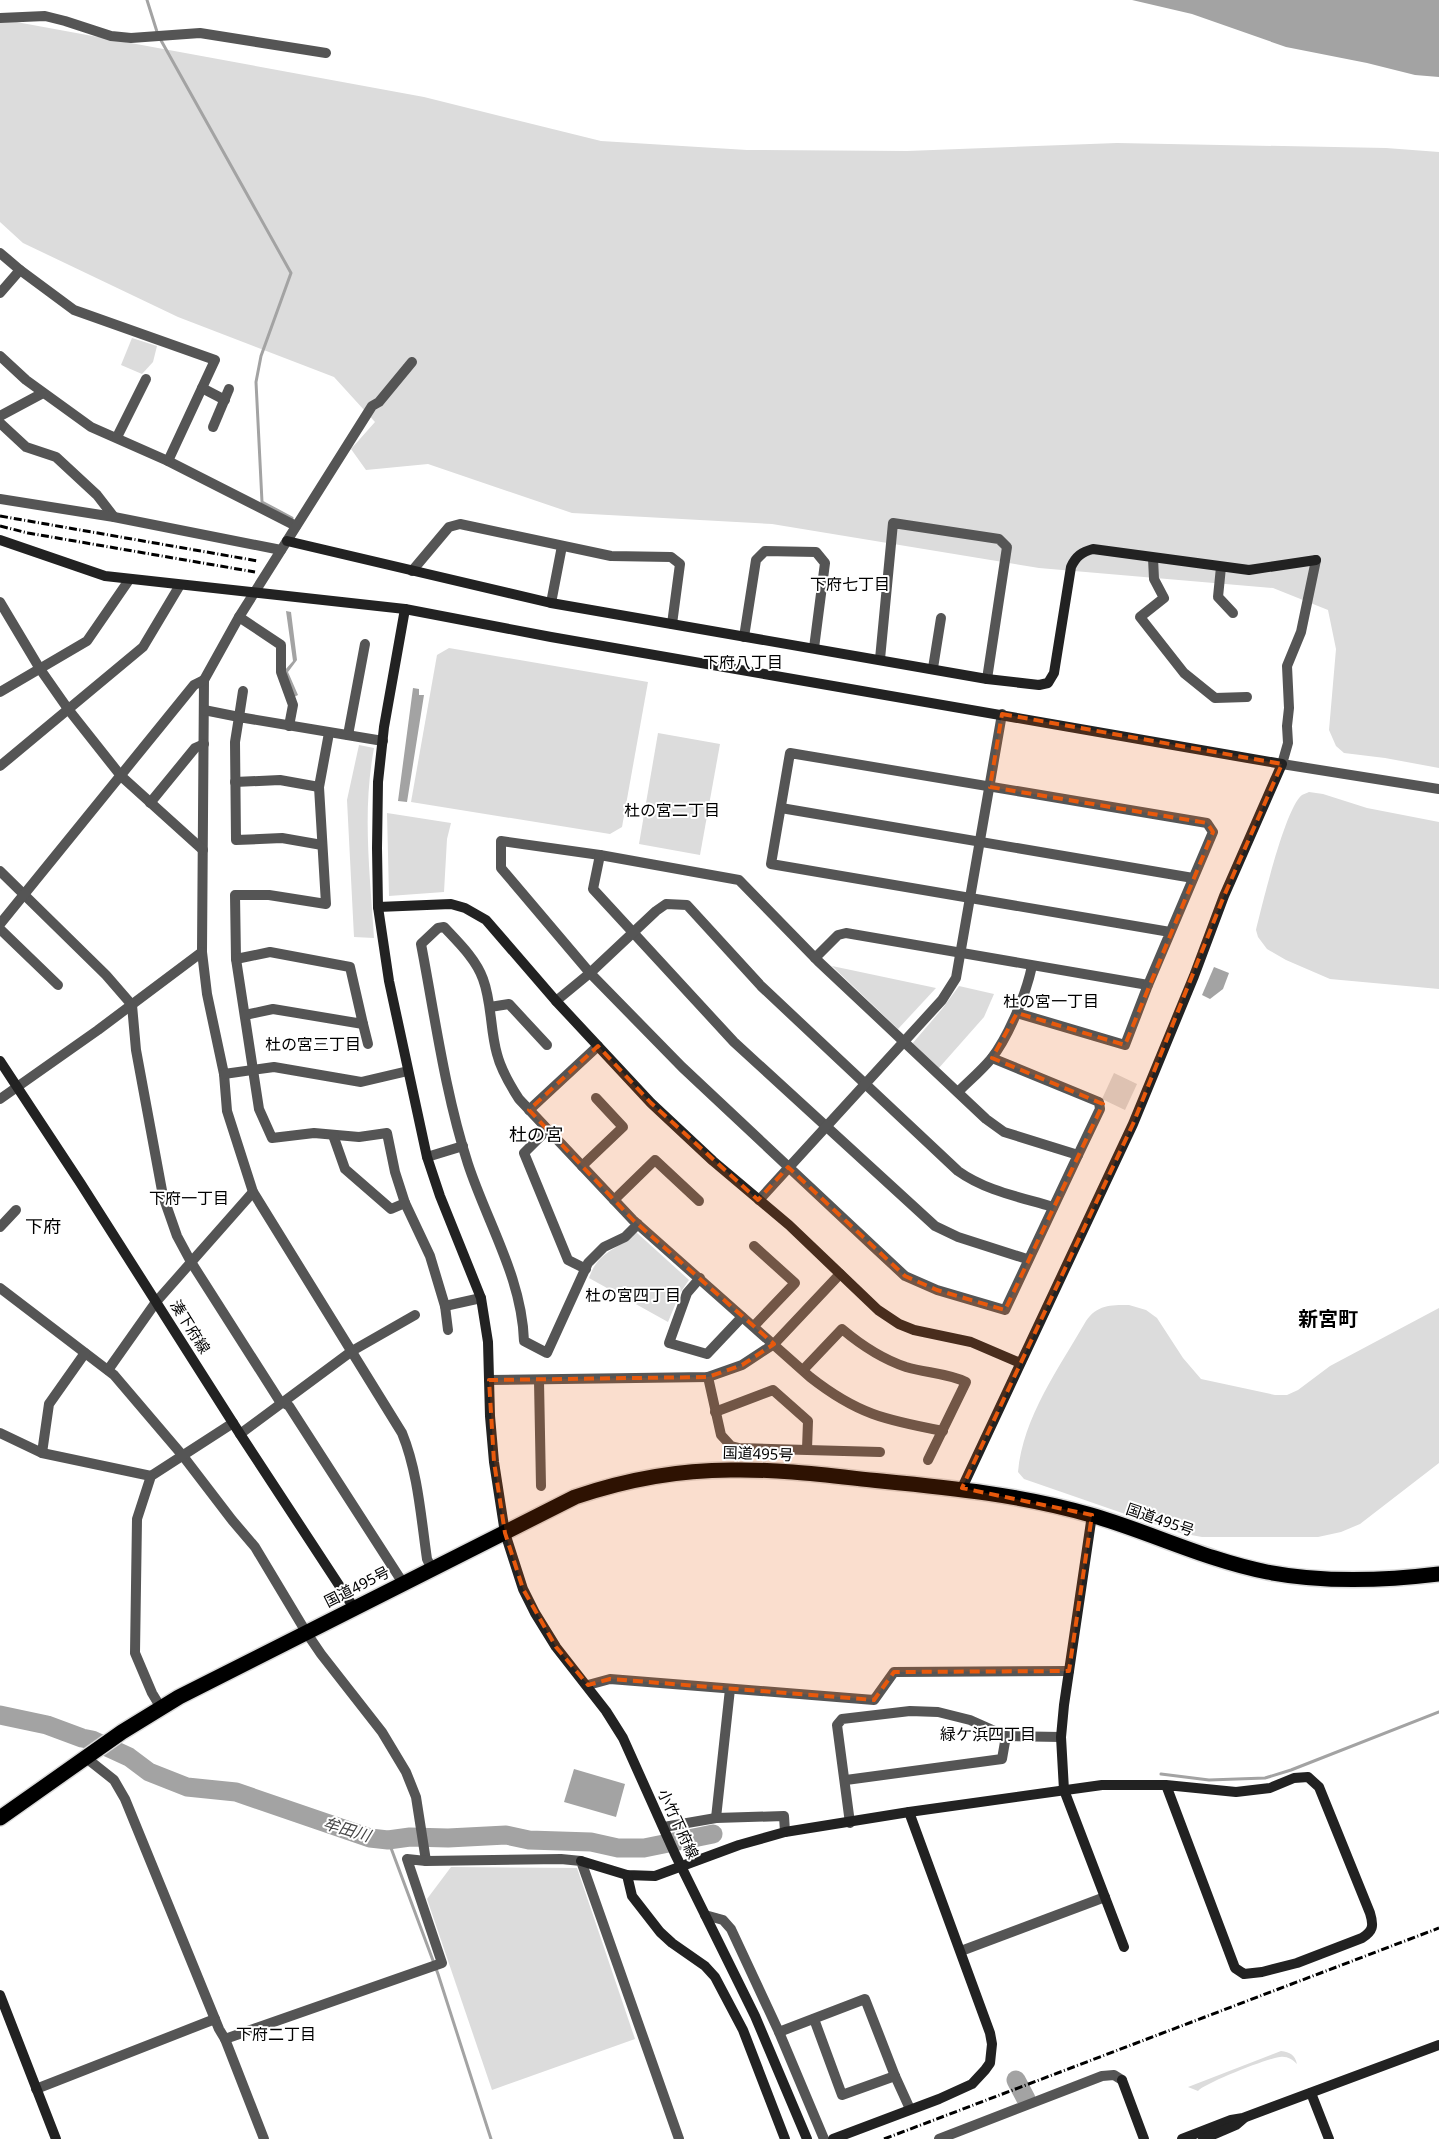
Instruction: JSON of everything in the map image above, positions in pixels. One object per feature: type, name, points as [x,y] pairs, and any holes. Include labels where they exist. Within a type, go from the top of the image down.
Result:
[{"type":"highway","name":"国道495号","points":[[87,1756],[161,1708],[306,1632],[575,1497],[596,1490],[676,1474],[699,1471],[766,1470],[962,1488],[1016,1497],[1092,1515],[1214,1557],[1267,1572],[1310,1578],[1368,1580],[1439,1574]]},
{"type":"highway","points":[[0,1818],[87,1756]]},
{"type":"street","points":[[0,18],[45,16],[65,20],[111,36],[131,38],[200,33],[326,53]]},
{"type":"street","points":[[0,253],[74,310],[215,360],[168,461]]},
{"type":"street","points":[[0,293],[20,270]]},
{"type":"street","points":[[0,356],[26,380],[91,427],[168,461],[296,526]]},
{"type":"street","points":[[412,362],[379,402],[372,406],[239,617],[204,680],[202,952],[207,994],[224,1074],[227,1111],[253,1192],[352,1351],[407,1445],[416,1487],[427,1559],[432,1569]]},
{"type":"street","points":[[117,437],[146,379]]},
{"type":"street","points":[[202,388],[224,400]]},
{"type":"street","points":[[213,427],[229,389]]},
{"type":"street","points":[[0,416],[44,393]]},
{"type":"street","points":[[0,423],[26,447],[56,457],[97,496],[114,517]]},
{"type":"street","points":[[0,498],[284,546],[412,571],[551,603],[987,678],[1039,685],[1048,683],[1054,673],[1071,567],[1075,558],[1084,552],[1093,549],[1249,570],[1316,560],[1301,632],[1286,666],[1289,708],[1288,743],[1282,764],[1224,896],[1194,976],[1133,1124],[962,1488]]},
{"type":"street","points":[[880,659],[892,523],[999,539],[1007,547],[987,678]]},
{"type":"street","points":[[412,571],[449,527],[460,524],[611,556],[671,557],[680,564],[672,624]]},
{"type":"street","points":[[0,542],[105,576],[405,610],[1282,764],[1439,789]]},
{"type":"street","points":[[551,603],[562,546]]},
{"type":"street","points":[[744,637],[756,560],[764,551],[816,552],[825,563],[814,648]]},
{"type":"street","points":[[1153,558],[1154,579],[1164,598],[1140,617],[1184,673],[1215,698],[1247,697]]},
{"type":"street","points":[[1221,566],[1218,597],[1233,613]]},
{"type":"street","points":[[0,692],[88,640],[129,580]]},
{"type":"street","points":[[0,766],[143,647],[180,585]]},
{"type":"street","points":[[0,602],[68,710],[121,776],[202,850]]},
{"type":"street","name":"小竹下府線","points":[[405,610],[383,741],[376,804],[378,907],[389,981],[427,1156],[440,1196],[481,1298],[488,1342],[490,1416],[494,1462],[505,1533],[523,1589],[535,1613],[556,1647],[588,1685],[623,1738],[681,1867],[755,2016],[807,2139]]},
{"type":"street","points":[[239,617],[281,645],[281,672],[293,705],[289,726]]},
{"type":"street","points":[[933,668],[941,618]]},
{"type":"street","points":[[348,735],[365,644]]},
{"type":"street","points":[[0,924],[194,685],[204,680]]},
{"type":"street","points":[[243,691],[234,742],[236,840],[282,838],[322,845]]},
{"type":"street","points":[[204,710],[328,733],[383,741]]},
{"type":"street","points":[[758,1200],[942,1000],[956,978],[962,953],[1002,714]]},
{"type":"street","points":[[328,733],[319,787],[326,904],[269,895],[235,895],[236,959],[259,1109],[272,1138],[314,1133],[359,1137],[387,1133],[395,1172],[405,1203],[430,1256],[445,1306],[448,1330]]},
{"type":"street","points":[[150,803],[195,748],[204,744]]},
{"type":"street","points":[[1016,1014],[1125,1045],[1148,985],[1213,832],[1207,823],[790,752],[771,864],[1170,932]]},
{"type":"street","points":[[235,782],[280,780],[319,787]]},
{"type":"street","points":[[781,808],[1193,878]]},
{"type":"street","points":[[992,1058],[1099,1102],[1100,1109],[1078,1155],[1053,1207],[1027,1259],[1005,1310],[937,1290],[905,1276],[788,1168],[682,1067],[590,973],[501,868],[501,842],[600,855],[739,880],[815,958],[986,1119],[1004,1132],[1078,1155]]},
{"type":"street","points":[[600,855],[593,889],[734,1042],[935,1226],[958,1237],[1027,1259]]},
{"type":"street","points":[[0,871],[106,975],[132,1005],[136,1050],[163,1196],[177,1236],[191,1262],[278,1400],[289,1406],[403,1583]]},
{"type":"street","points":[[378,907],[451,904],[474,913],[496,930],[556,1001],[650,1103],[713,1161],[789,1225],[878,1310],[899,1324],[930,1334],[985,1347],[1020,1363]]},
{"type":"street","points":[[556,1001],[590,973],[656,911],[666,904],[686,905],[761,986],[970,1179],[990,1189],[1053,1207]]},
{"type":"street","points":[[638,1224],[625,1237],[604,1247],[588,1263],[547,1353],[524,1341],[512,1276],[463,1146],[439,1042],[421,944],[438,928],[444,927],[476,964],[483,979],[490,1007],[496,1054],[508,1082],[519,1099],[638,1224],[832,1395],[852,1406],[897,1422],[943,1430]]},
{"type":"street","points":[[0,929],[58,985]]},
{"type":"street","points":[[815,958],[838,935],[846,933],[1148,985]]},
{"type":"street","points":[[0,1099],[132,1005],[202,952]]},
{"type":"street","points":[[236,959],[270,952],[350,966],[368,1044]]},
{"type":"street","points":[[958,1092],[992,1058],[1016,1014],[1032,966]]},
{"type":"street","points":[[490,1007],[509,1004],[547,1045]]},
{"type":"street","points":[[245,1014],[273,1009],[363,1024]]},
{"type":"street","points":[[529,1110],[598,1046]]},
{"type":"street","name":"湊下府線","points":[[0,1061],[354,1608]]},
{"type":"street","points":[[224,1074],[274,1067],[361,1082],[408,1071]]},
{"type":"street","points":[[582,1166],[624,1127],[596,1098]]},
{"type":"street","points":[[547,1130],[524,1153],[568,1260],[586,1269]]},
{"type":"street","points":[[333,1134],[345,1169],[391,1209],[405,1203]]},
{"type":"street","points":[[427,1156],[463,1146]]},
{"type":"street","points":[[614,1200],[655,1160],[699,1201]]},
{"type":"street","points":[[108,1370],[156,1302],[253,1192]]},
{"type":"street","points":[[0,1226],[16,1210]]},
{"type":"street","points":[[754,1246],[794,1283],[754,1326]]},
{"type":"street","points":[[489,1380],[708,1377],[742,1364],[774,1344],[840,1274]]},
{"type":"street","points":[[700,1278],[686,1293],[668,1343],[707,1354],[742,1317]]},
{"type":"street","points":[[0,1288],[108,1370],[183,1456],[255,1547],[320,1654],[382,1732],[406,1772],[416,1796],[426,1857]]},
{"type":"street","points":[[445,1306],[481,1298]]},
{"type":"street","points":[[240,1434],[352,1351],[415,1314]]},
{"type":"street","points":[[803,1370],[842,1329],[857,1342],[889,1360],[906,1367],[958,1378],[966,1382],[928,1460]]},
{"type":"street","points":[[42,1453],[50,1404],[85,1353]]},
{"type":"street","points":[[708,1377],[721,1436],[731,1446],[740,1448],[880,1452]]},
{"type":"street","points":[[539,1380],[541,1486]]},
{"type":"street","points":[[715,1412],[773,1390],[808,1421],[807,1449]]},
{"type":"street","points":[[161,1708],[152,1693],[136,1653],[137,1519],[151,1476],[233,1423]]},
{"type":"street","points":[[0,1433],[42,1453],[151,1476]]},
{"type":"street","points":[[1092,1515],[1069,1671],[1062,1737],[1064,1790],[1124,1947]]},
{"type":"street","points":[[588,1685],[610,1680],[874,1700],[894,1672],[1069,1671]]},
{"type":"street","points":[[716,1818],[730,1690]]},
{"type":"street","points":[[850,1823],[846,1780],[837,1725],[842,1719],[910,1711],[938,1712],[970,1720],[1006,1736],[1062,1737]]},
{"type":"street","points":[[846,1780],[1002,1759],[1006,1736]]},
{"type":"street","points":[[87,1756],[114,1780],[125,1799],[215,2019],[225,2039],[264,2139]]},
{"type":"street","points":[[225,2039],[442,1963],[407,1859],[426,1857],[562,1859],[581,1861],[628,1875],[655,1876],[739,1845],[785,1832],[909,1812],[1102,1785],[1166,1785],[1236,1792],[1270,1788],[1300,1777],[1308,1777],[1319,1787],[1370,1913],[1374,1924],[1370,1933],[1362,1938],[1297,1963],[1249,1974],[1239,1972],[1235,1968],[1166,1785]]},
{"type":"street","points":[[834,2139],[939,2099],[972,2084],[986,2070],[990,2063],[992,2044],[990,2032],[962,1951],[909,1812]]},
{"type":"street","points":[[665,1830],[716,1818],[784,1816],[785,1832]]},
{"type":"street","points":[[581,1861],[678,2139]]},
{"type":"street","points":[[628,1875],[632,1896],[646,1916],[672,1943],[705,1966],[715,1977],[724,1992],[743,2030],[785,2139]]},
{"type":"street","points":[[962,1951],[1106,1897]]},
{"type":"street","points":[[706,1915],[723,1920],[731,1929],[780,2032],[824,2139]]},
{"type":"street","points":[[0,1995],[56,2139]]},
{"type":"street","points":[[780,2032],[865,1999],[910,2109]]},
{"type":"street","points":[[36,2089],[215,2019]]},
{"type":"street","points":[[814,2020],[842,2095],[895,2076]]},
{"type":"street","points":[[1182,2139],[1439,2045]]},
{"type":"street","points":[[939,2139],[1102,2076],[1114,2075],[1122,2080],[1144,2139]]},
{"type":"street","points":[[1311,2093],[1329,2139]]},
{"type":"street","points":[[1203,2139],[1236,2125],[1243,2118]]},
{"type":"highlighted area","points":[[1002,714],[1282,764],[1224,896],[1133,1124],[962,1488],[1092,1515],[1069,1671],[894,1672],[874,1700],[610,1679],[588,1685],[556,1647],[523,1589],[505,1533],[494,1462],[489,1380],[708,1377],[742,1365],[774,1344],[633,1220],[529,1110],[598,1046],[651,1103],[758,1200],[788,1167],[905,1276],[937,1290],[1005,1310],[1103,1104],[992,1058],[1017,1013],[1125,1045],[1213,832],[1207,823],[990,787]]},
{"type":"shaded area","points":[[1132,0],[1439,0],[1439,77],[1415,75],[1367,63],[1286,47],[1192,14]]},
{"type":"shaded area","points":[[0,19],[424,97],[601,141],[747,150],[907,151],[1117,143],[1386,148],[1439,152],[1439,768],[1344,753],[1336,746],[1329,730],[1336,649],[1328,610],[1273,588],[1039,568],[772,524],[572,513],[428,464],[366,470],[351,449],[375,422],[334,377],[178,317],[23,243],[0,222]]},
{"type":"shaded area","points":[[132,338],[157,346],[153,362],[142,374],[121,365]]},
{"type":"shaded area","points":[[286,611],[291,612],[297,660],[288,672],[298,695],[294,697],[285,670],[293,661]]},
{"type":"shaded area","points":[[449,648],[648,682],[622,827],[610,834],[411,802],[437,655]]},
{"type":"shaded area","points":[[413,688],[419,689],[419,695],[424,695],[407,802],[398,801]]},
{"type":"shaded area","points":[[658,733],[720,744],[700,855],[639,844]]},
{"type":"shaded area","points":[[359,745],[374,748],[370,772],[368,819],[374,938],[354,937],[347,800]]},
{"type":"shaded area","points":[[1309,792],[1323,794],[1367,808],[1439,822],[1439,989],[1330,979],[1286,960],[1267,949],[1258,937],[1256,930],[1288,818],[1302,795]]},
{"type":"shaded area","points":[[387,813],[451,823],[447,839],[444,892],[389,896]]},
{"type":"shaded area","points":[[832,966],[936,988],[898,1029]]},
{"type":"shaded area","points":[[1214,967],[1229,973],[1223,989],[1210,999],[1202,995]]},
{"type":"shaded area","points":[[959,986],[994,994],[984,1017],[938,1069],[912,1044]]},
{"type":"shaded area","points":[[1114,1073],[1137,1084],[1125,1110],[1102,1099]]},
{"type":"shaded area","points":[[636,1232],[689,1280],[680,1293],[668,1322],[589,1278],[598,1261]]},
{"type":"shaded area","points":[[1129,1305],[1146,1310],[1157,1318],[1183,1358],[1201,1379],[1275,1395],[1287,1395],[1298,1390],[1330,1366],[1439,1308],[1439,1463],[1360,1524],[1341,1532],[1318,1537],[1202,1537],[1180,1533],[1024,1479],[1018,1472],[1027,1432],[1054,1375],[1086,1321],[1095,1312],[1104,1307]]},
{"type":"shaded area","points":[[574,1769],[625,1784],[616,1817],[564,1802]]},
{"type":"shaded area","points":[[451,1867],[577,1868],[635,2039],[492,2090],[427,1899]]},
{"type":"shaded area","points":[[1281,2051],[1292,2054],[1297,2064],[1285,2057],[1273,2058],[1212,2082],[1198,2091],[1188,2087]]},
{"type":"waterway","points":[[147,0],[158,35],[291,273],[261,356],[256,382],[262,502],[292,518]]},
{"type":"waterway","points":[[1161,1774],[1209,1780],[1265,1778],[1291,1770],[1439,1712]]},
{"type":"waterway","name":"牟田川","points":[[0,1715],[47,1725],[92,1740],[129,1757],[149,1772],[187,1787],[236,1792],[370,1838],[388,1840],[410,1837],[448,1838],[506,1835],[529,1840],[591,1842],[618,1848],[644,1848],[713,1834]]},
{"type":"waterway","points":[[388,1840],[438,1974],[491,2139]]},
{"type":"waterway","name":"牟田川","points":[[1016,2080],[1026,2099]]},
{"type":"railway","points":[[0,516],[258,561]]},
{"type":"railway","points":[[0,526],[28,533],[255,572]]},
{"type":"railway","points":[[884,2139],[1439,1928]]},
{"type":"district","name":"下府七丁目","points":[[850,584]]},
{"type":"district","name":"下府八丁目","points":[[743,662]]},
{"type":"district","name":"杜の宮二丁目","points":[[672,810]]},
{"type":"district","name":"杜の宮一丁目","points":[[1051,1001]]},
{"type":"district","name":"杜の宮三丁目","points":[[313,1044]]},
{"type":"district","name":"杜の宮","points":[[536,1135]]},
{"type":"district","name":"下府一丁目","points":[[189,1198]]},
{"type":"district","name":"下府","points":[[43,1227]]},
{"type":"district","name":"杜の宮四丁目","points":[[633,1295]]},
{"type":"district","name":"新宮町","points":[[1328,1319]]},
{"type":"district","name":"緑ケ浜四丁目","points":[[988,1734]]},
{"type":"district","name":"下府二丁目","points":[[276,2034]]}]
